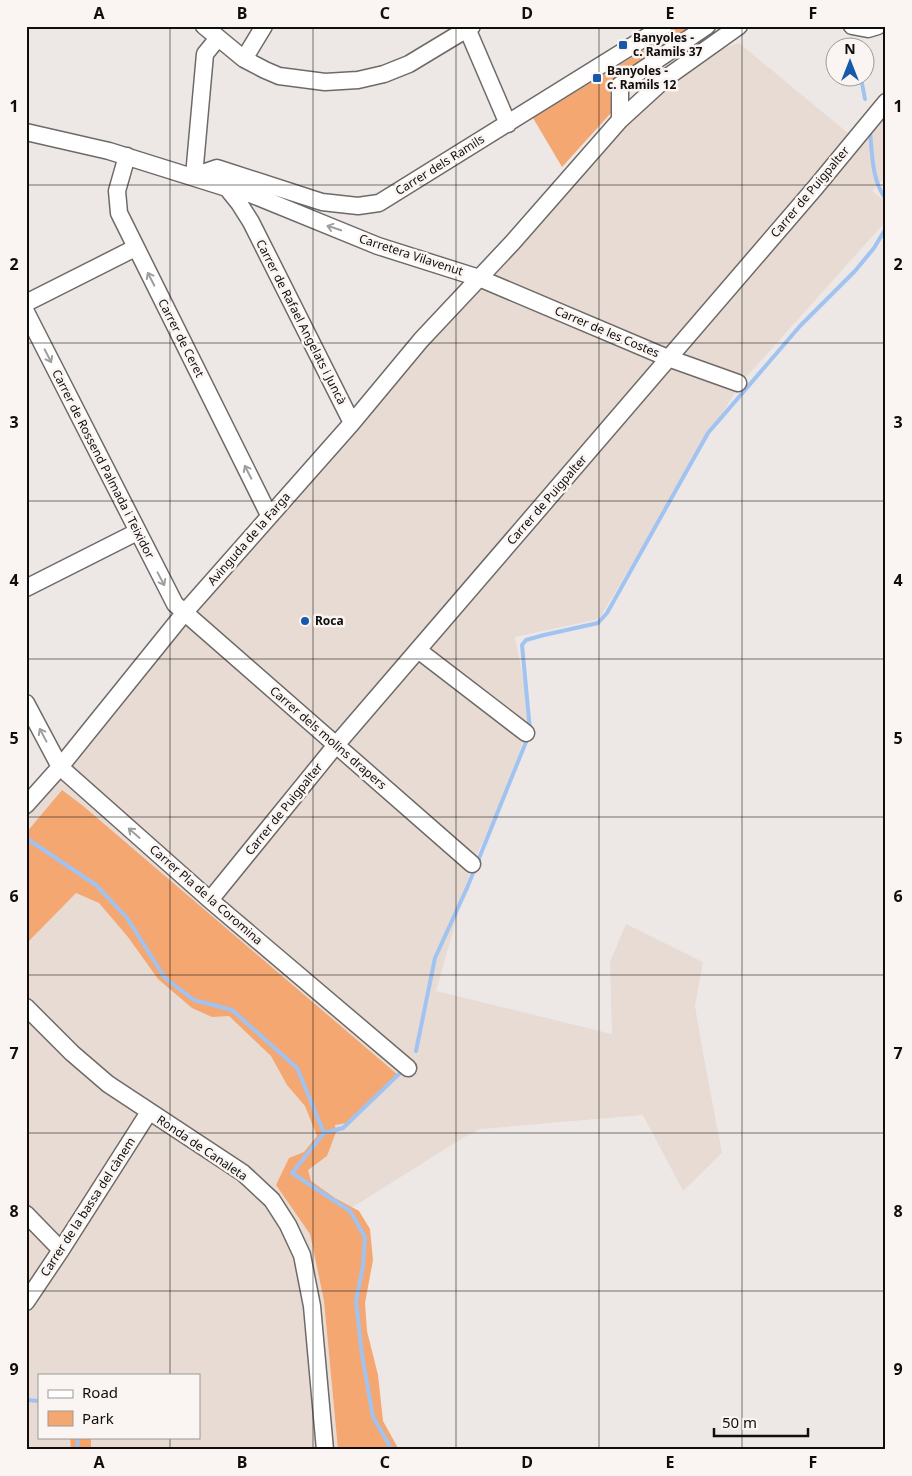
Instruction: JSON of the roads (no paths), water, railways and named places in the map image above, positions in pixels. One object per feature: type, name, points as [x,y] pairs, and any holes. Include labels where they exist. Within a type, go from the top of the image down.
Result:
[{"type":"street","points":[[204,26],[244,59],[279,76],[325,82],[358,80],[384,74],[409,64],[468,27],[508,124]]},
{"type":"street","points":[[244,59],[264,26]]},
{"type":"street","name":"Carrer dels Ramils","points":[[194,176],[217,168],[322,202],[358,206],[379,203],[664,26]]},
{"type":"street","points":[[620,120],[620,85],[707,26]]},
{"type":"street","name":"Carretera Vilavenut","points":[[26,132],[127,156],[227,188],[243,191],[317,223],[343,231],[378,246],[479,278],[514,242],[620,120],[666,78],[739,26]]},
{"type":"street","points":[[852,26],[868,29],[878,26]]},
{"type":"street","points":[[194,176],[206,54],[218,38]]},
{"type":"street","name":"Carrer de Puigpalter","points":[[210,900],[336,745],[886,102]]},
{"type":"street","name":"Carrer de Ceret","points":[[127,156],[117,191],[119,213],[269,515]]},
{"type":"street","name":"Carrer de Rafael Angelats i Juncà","points":[[227,188],[239,202],[251,222],[352,423]]},
{"type":"street","points":[[251,222],[255,210],[260,206],[273,204]]},
{"type":"street","points":[[26,304],[136,248]]},
{"type":"street","name":"Carrer de les Costes","points":[[479,278],[668,358],[738,383]]},
{"type":"street","name":"Avinguda de la Farga","points":[[26,805],[60,767],[185,612],[352,423],[421,340],[479,278]]},
{"type":"street","name":"Carrer de Rossend Palmada i Teixidor","points":[[26,312],[174,604],[185,612]]},
{"type":"street","points":[[26,588],[137,532]]},
{"type":"street","name":"Carrer dels molins drapers","points":[[185,612],[472,864]]},
{"type":"street","points":[[418,650],[526,733]]},
{"type":"street","name":"Carrer Pla de la Coromina","points":[[26,703],[60,767],[210,900],[408,1068]]},
{"type":"street","name":"Ronda de Canaleta","points":[[26,1007],[72,1053],[108,1084],[243,1174],[272,1200],[288,1225],[302,1255],[312,1306],[326,1450]]},
{"type":"street","name":"Carrer de la bassa del cànem","points":[[26,1302],[149,1112]]},
{"type":"street","points":[[26,1214],[61,1250]]},
{"type":"waterway","points":[[863,88],[865,99]]},
{"type":"waterway","points":[[870,131],[875,176],[886,199]]},
{"type":"waterway","points":[[530,730],[522,645],[526,640],[598,623],[607,613],[708,433],[800,326],[855,271],[874,248],[886,228]]},
{"type":"waterway","points":[[416,1051],[435,958],[467,888],[528,737]]},
{"type":"waterway","points":[[26,838],[96,885],[127,918],[165,978],[194,1000],[232,1010],[297,1068],[324,1133],[292,1173],[350,1211],[365,1237],[363,1266],[356,1301],[362,1355],[373,1417],[392,1450]]},
{"type":"waterway","points":[[324,1133],[343,1128],[401,1072]]},
{"type":"waterway","points":[[26,1400],[38,1401]]},
{"type":"waterway","points":[[77,1450],[78,1438]]},
{"type":"place","name":"Banyoles - c. Ramils 37","points":[[623,45]]},
{"type":"place","name":"Banyoles - c. Ramils 12","points":[[597,78]]},
{"type":"place","name":"Roca","points":[[305,621]]}]
